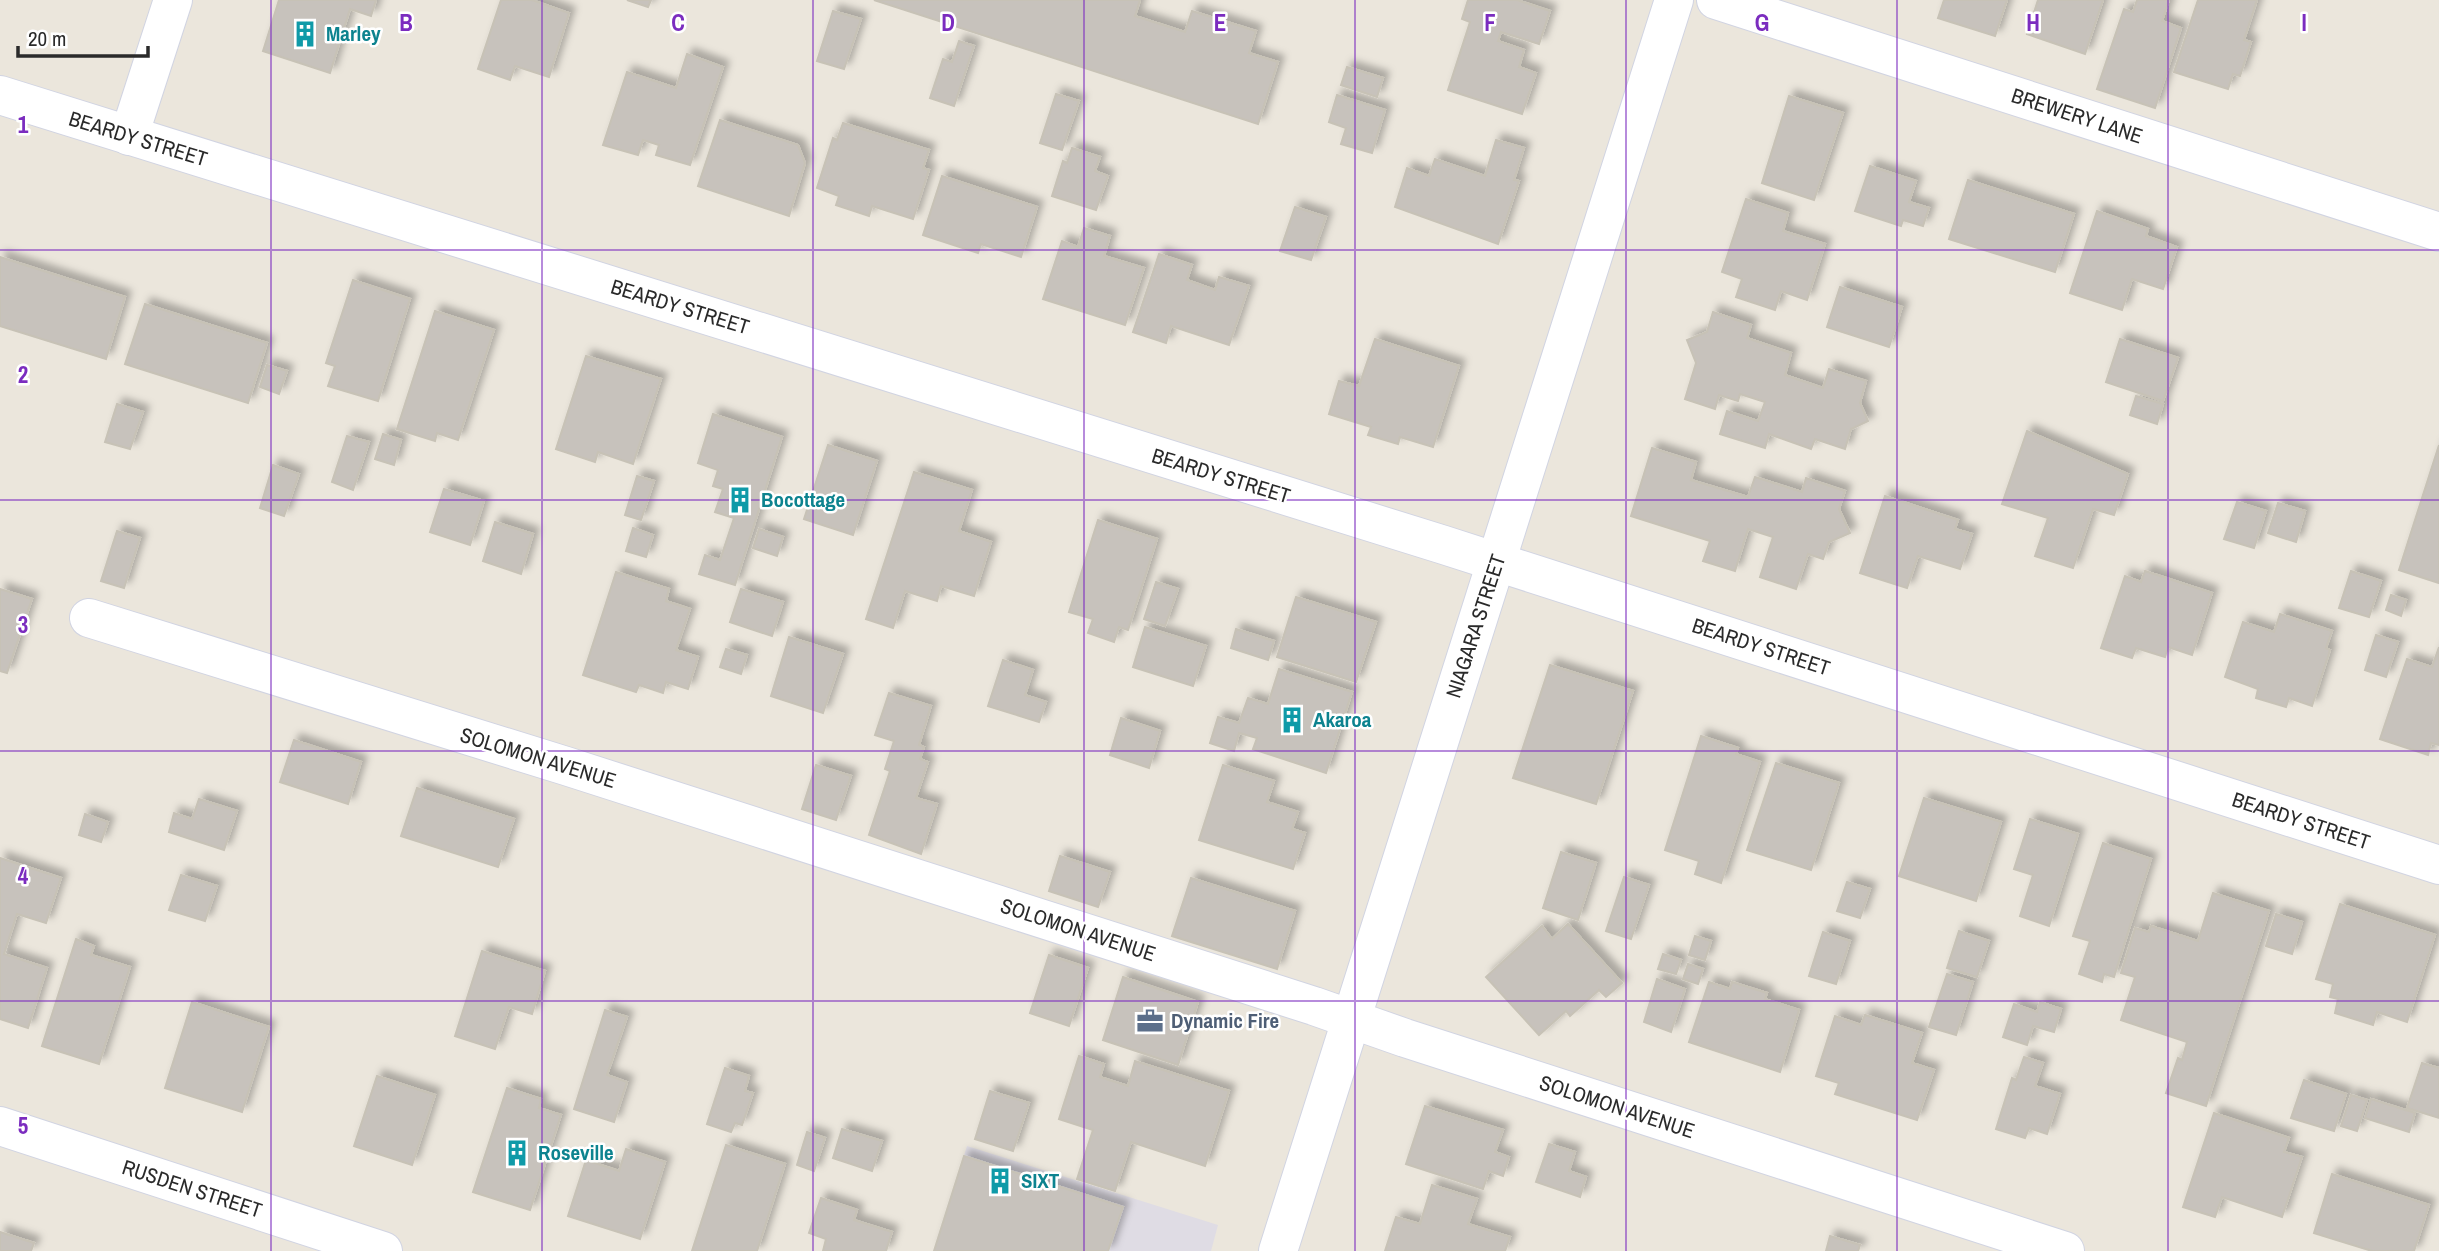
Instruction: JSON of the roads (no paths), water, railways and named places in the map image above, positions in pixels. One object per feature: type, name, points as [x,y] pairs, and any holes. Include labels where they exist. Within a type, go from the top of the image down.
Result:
[{"type":"street","points":[[129,136],[173,0]]},
{"type":"street","name":"NIAGARA STREET","points":[[1278,1251],[1674,0]]},
{"type":"street","name":"BREWERY LANE","points":[[1716,0],[2439,232]]},
{"type":"street","name":"BEARDY STREET","points":[[0,95],[1496,562],[2439,865]]},
{"type":"street","name":"SOLOMON AVENUE","points":[[89,618],[566,766],[2065,1251]]},
{"type":"street","name":"RUSDEN STREET","points":[[0,1126],[383,1251]]},
{"type":"place","name":"Marley","points":[[305,34]]},
{"type":"place","name":"Bocottage","points":[[740,500]]},
{"type":"place","name":"Akaroa","points":[[1292,720]]},
{"type":"place","name":"Dynamic Fire","points":[[1150,1021]]},
{"type":"place","name":"Roseville","points":[[517,1153]]},
{"type":"place","name":"SIXT","points":[[1000,1181]]}]
